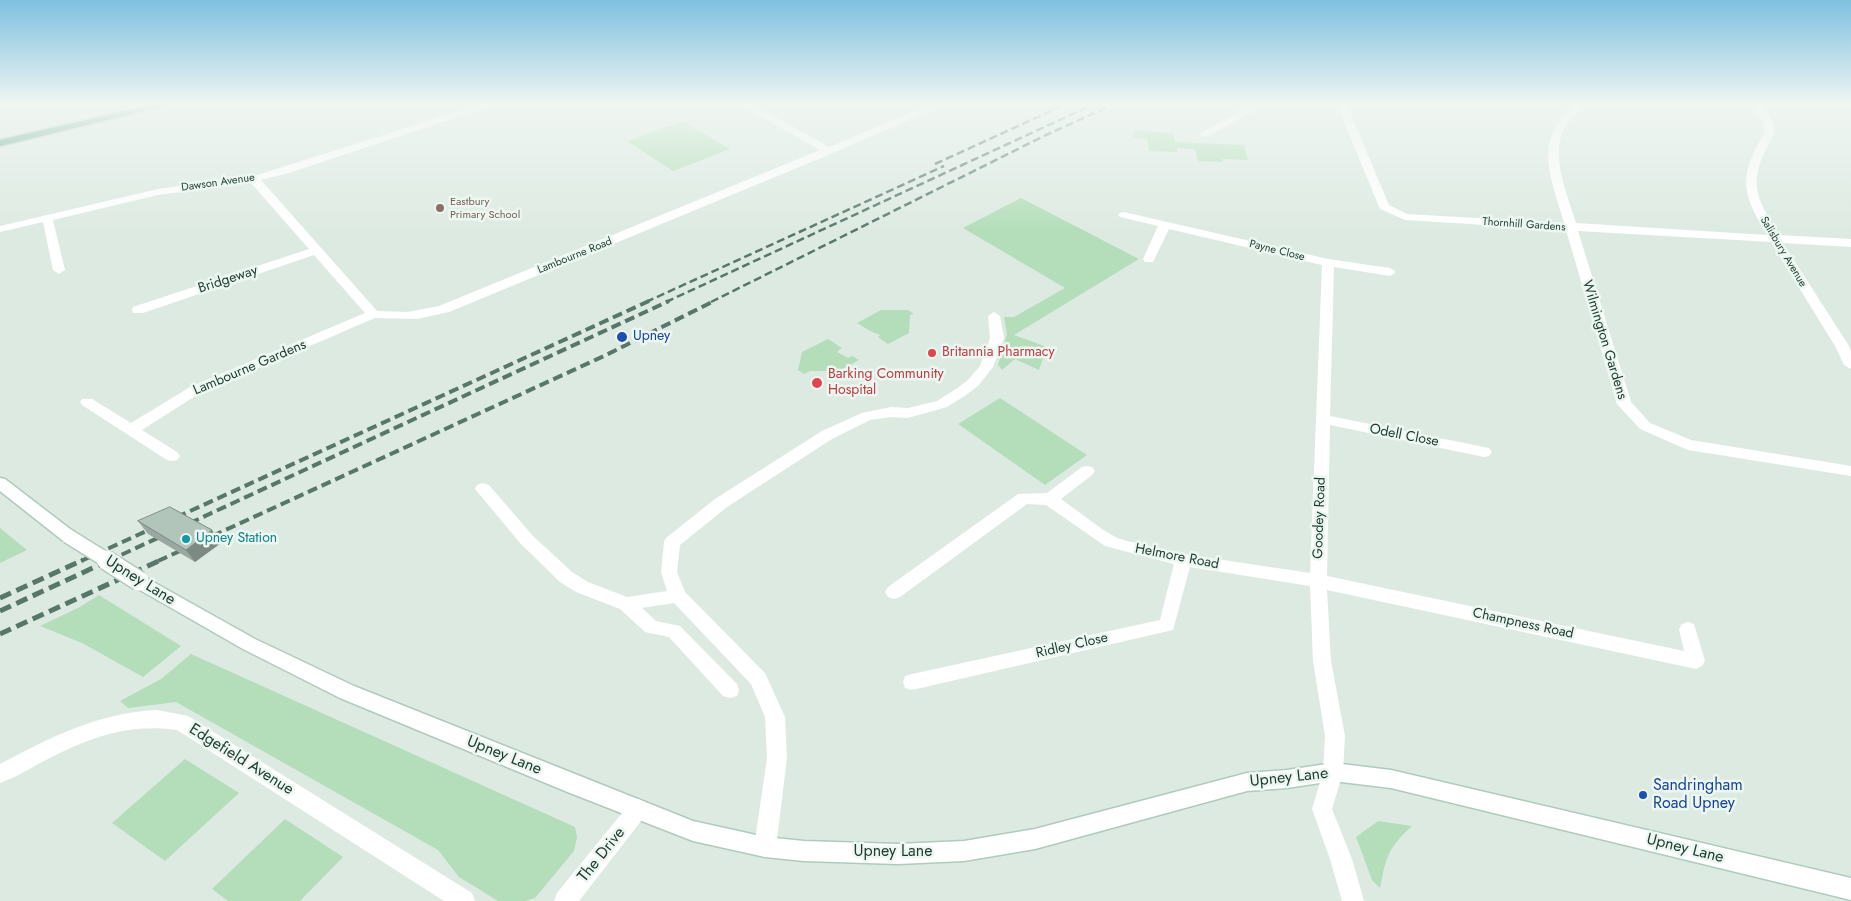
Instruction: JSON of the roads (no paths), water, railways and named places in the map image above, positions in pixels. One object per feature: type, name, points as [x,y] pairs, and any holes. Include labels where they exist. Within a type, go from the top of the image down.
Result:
[{"type":"street","name":"Dawson Avenue","points":[[0,229],[47,216],[158,192],[254,178],[285,171],[356,147]]},
{"type":"street","points":[[822,147],[829,151]]},
{"type":"street","name":"Lambourne Road","points":[[373,314],[400,317],[423,316],[444,309],[838,147]]},
{"type":"street","name":"Thornhill Gardens","points":[[1359,147],[1384,206],[1392,212],[1405,217],[1851,243]]},
{"type":"street","name":"Wilmington Gardens","points":[[1554,147],[1556,174],[1586,285],[1624,404],[1645,426],[1688,445],[1851,471]]},
{"type":"street","name":"Salisbury Avenue","points":[[1763,147],[1750,181],[1761,216],[1846,347],[1851,365]]},
{"type":"street","points":[[254,178],[373,314]]},
{"type":"street","name":"Payne Close","points":[[1124,215],[1328,263],[1390,272]]},
{"type":"street","points":[[47,216],[59,270]]},
{"type":"street","points":[[1149,259],[1165,224]]},
{"type":"street","name":"Bridgeway","points":[[138,310],[317,250]]},
{"type":"street","name":"Goodey Road","points":[[1328,263],[1318,581],[1322,661],[1335,736],[1333,772],[1322,810],[1341,859],[1353,901]]},
{"type":"street","name":"Lambourne Gardens","points":[[131,430],[195,390],[373,314]]},
{"type":"street","points":[[765,847],[777,758],[774,717],[758,679],[678,596],[669,572],[672,542],[696,522],[744,488],[846,425],[867,416],[892,412],[908,413],[942,404],[961,392],[973,383],[986,367],[997,338],[994,316]]},
{"type":"street","points":[[87,402],[172,456]]},
{"type":"street","name":"Odell Close","points":[[1323,419],[1484,452]]},
{"type":"street","points":[[894,592],[1024,498],[1050,499],[1087,472]]},
{"type":"street","name":"Upney Lane","points":[[0,483],[68,536],[139,580],[249,644],[347,692],[577,786],[693,830],[765,847],[804,851],[898,854],[964,851],[1035,839],[1247,782],[1287,779],[1333,772],[1391,780],[1444,791],[1851,889]]},
{"type":"street","points":[[483,489],[527,540],[566,577],[582,587],[626,604],[651,627],[674,631],[730,690]]},
{"type":"street","name":"Helmore Road","points":[[1050,499],[1111,542],[1183,560],[1318,581]]},
{"type":"street","name":"Ridley Close","points":[[912,682],[1167,625],[1183,560]]},
{"type":"street","name":"Champness Road","points":[[1318,581],[1696,661],[1688,629]]},
{"type":"street","points":[[626,604],[678,596]]},
{"type":"street","name":"Edgefield Avenue","points":[[0,774],[71,737],[100,725],[137,720],[168,719],[181,722],[464,901]]},
{"type":"street","name":"The Drive","points":[[565,901],[638,809]]},
{"type":"railway","points":[[935,164],[972,147]]},
{"type":"railway","points":[[666,302],[1001,147]]},
{"type":"railway","points":[[711,302],[1022,147]]},
{"type":"railway","points":[[646,302],[944,166]]},
{"type":"railway","points":[[81,561],[649,301]]},
{"type":"railway","points":[[108,561],[669,301]]},
{"type":"railway","points":[[158,561],[604,356],[714,301]]},
{"type":"railway","points":[[0,598],[83,560]]},
{"type":"railway","points":[[0,611],[110,560]]},
{"type":"railway","points":[[0,634],[161,560]]},
{"type":"place","name":"Eastbury Primary School","points":[[440,208]]},
{"type":"place","name":"Upney","points":[[622,337]]},
{"type":"place","name":"Britannia Pharmacy","points":[[932,353]]},
{"type":"place","name":"Barking Community Hospital","points":[[817,383]]},
{"type":"place","name":"Upney Station","points":[[186,539]]},
{"type":"place","name":"Sandringham Road Upney","points":[[1643,795]]}]
